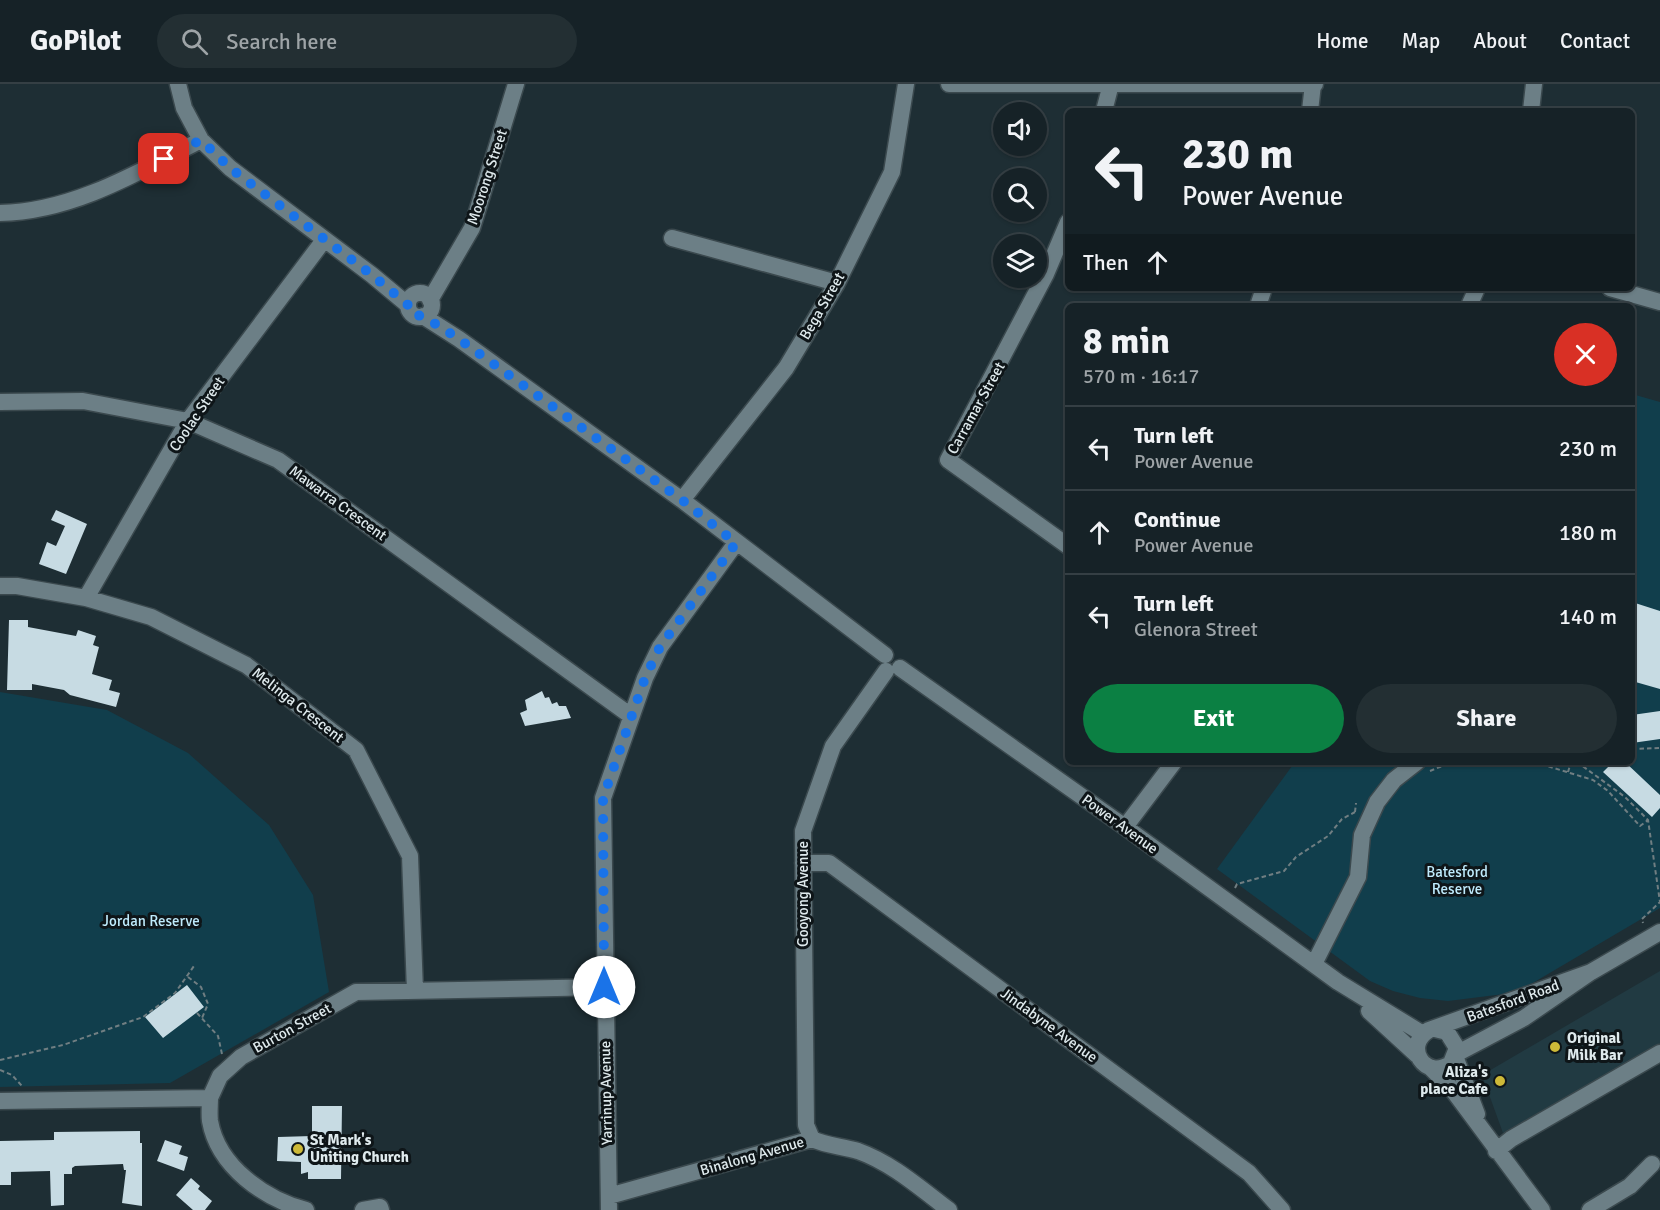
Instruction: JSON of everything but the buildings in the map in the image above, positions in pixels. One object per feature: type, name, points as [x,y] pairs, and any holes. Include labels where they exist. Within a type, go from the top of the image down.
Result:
[{"type":"street","name":"Power Avenue","points":[[178,84],[184,108],[201,140],[230,168],[372,275],[421,302],[459,339],[682,500],[890,665],[1125,827],[1314,964],[1338,982],[1417,1055]]},
{"type":"street","name":"Moorong Street","points":[[421,302],[472,228],[516,84]]},
{"type":"street","name":"Bega Street","points":[[682,500],[786,368],[837,283],[892,172],[906,84]]},
{"type":"street","points":[[949,84],[1314,84],[1310,108]]},
{"type":"street","points":[[1105,108],[1111,84]]},
{"type":"street","points":[[1531,108],[1534,84]]},
{"type":"street","points":[[0,213],[75,200],[145,169],[201,140]]},
{"type":"street","name":"Carramar Street","points":[[1065,229],[1046,274],[948,460],[1065,544]]},
{"type":"street","points":[[672,238],[837,283]]},
{"type":"street","name":"Coolac Street","points":[[86,598],[188,421],[324,240]]},
{"type":"street","points":[[1621,291],[1660,302]]},
{"type":"street","name":"Mawarra Crescent","points":[[0,402],[83,401],[188,421],[278,460],[631,716]]},
{"type":"street","name":"Yarrinup Avenue","points":[[609,1203],[603,798],[631,716],[660,647],[736,543]]},
{"type":"street","name":"Melinga Crescent","points":[[0,586],[17,586],[86,598],[152,617],[246,665],[356,750],[410,856],[415,991]]},
{"type":"street","name":"Gooyong Avenue","points":[[812,1138],[806,1125],[803,831],[833,746],[890,665]]},
{"type":"street","points":[[1125,827],[1172,765]]},
{"type":"street","points":[[1314,964],[1358,877],[1363,814],[1377,802],[1394,780],[1422,767]]},
{"type":"street","name":"Jindabyne Avenue","points":[[803,863],[829,863],[1249,1173],[1282,1210]]},
{"type":"street","name":"Batesford Road","points":[[1455,1055],[1524,1018],[1591,972],[1655,935]]},
{"type":"street","name":"Batesford Road","points":[[1429,1031],[1591,972]]},
{"type":"street","name":"Power Avenue","points":[[1338,982],[1429,1031]]},
{"type":"street","name":"Burton Street","points":[[210,1098],[220,1076],[241,1057],[356,992],[604,987]]},
{"type":"street","points":[[1491,1145],[1455,1055],[1452,1036],[1429,1031],[1418,1040],[1417,1055],[1420,1061],[1431,1068],[1452,1089],[1491,1145],[1542,1210]]},
{"type":"street","points":[[1491,1145],[1511,1139],[1660,1053]]},
{"type":"street","points":[[1431,1068],[1445,1067],[1455,1055]]},
{"type":"street","points":[[0,1101],[210,1098],[210,1122],[219,1146],[236,1169],[262,1191],[289,1205],[306,1210]]},
{"type":"street","name":"Binalong Avenue","points":[[609,1203],[812,1138],[826,1145],[857,1151],[889,1165],[950,1210]]},
{"type":"street","points":[[1590,1210],[1630,1186],[1652,1164]]},
{"type":"street","points":[[363,1210],[380,1207],[381,1210]]},
{"type":"path","points":[[1635,749],[1660,748]]},
{"type":"path","points":[[1544,765],[1593,780],[1608,791],[1640,826],[1648,820]]},
{"type":"path","points":[[1568,772],[1570,765]]},
{"type":"path","points":[[1582,765],[1625,796],[1648,820],[1660,902],[1642,919],[1655,935]]},
{"type":"path","points":[[1593,780],[1597,774]]},
{"type":"path","points":[[1226,900],[1238,884],[1284,871],[1296,857],[1328,836],[1342,819],[1363,814],[1356,803]]},
{"type":"path","points":[[0,1060],[63,1045],[143,1017],[175,993],[194,966]]},
{"type":"path","points":[[187,976],[201,987],[208,1004],[202,1018]]},
{"type":"path","points":[[197,1013],[218,1035],[220,1051],[232,1065]]},
{"type":"path","points":[[0,1070],[21,1083],[26,1100]]},
{"type":"shaded area","points":[[1660,971],[1660,1044],[1503,1133],[1482,1075]]},
{"type":"green space","name":"Batesford Reserve","points":[[1635,395],[1660,402],[1660,908],[1531,984],[1504,994],[1448,1001],[1420,998],[1393,991],[1370,981],[1217,869],[1293,765],[1635,765]]},
{"type":"green space","name":"Jordan Reserve","points":[[0,692],[107,710],[188,753],[269,825],[313,895],[329,992],[170,1083],[0,1087]]},
{"type":"place","name":"Original Milk Bar","points":[[1555,1047]]},
{"type":"place","name":"Aliza's place Cafe","points":[[1500,1081]]},
{"type":"place","name":"St Mark's Uniting Church","points":[[298,1149]]},
{"type":"route","points":[[164,159],[201,140],[230,168],[372,275],[383,287],[408,305],[413,315],[423,316],[438,328],[459,339],[682,500],[736,543],[660,647],[645,678],[603,798],[604,987]]}]
